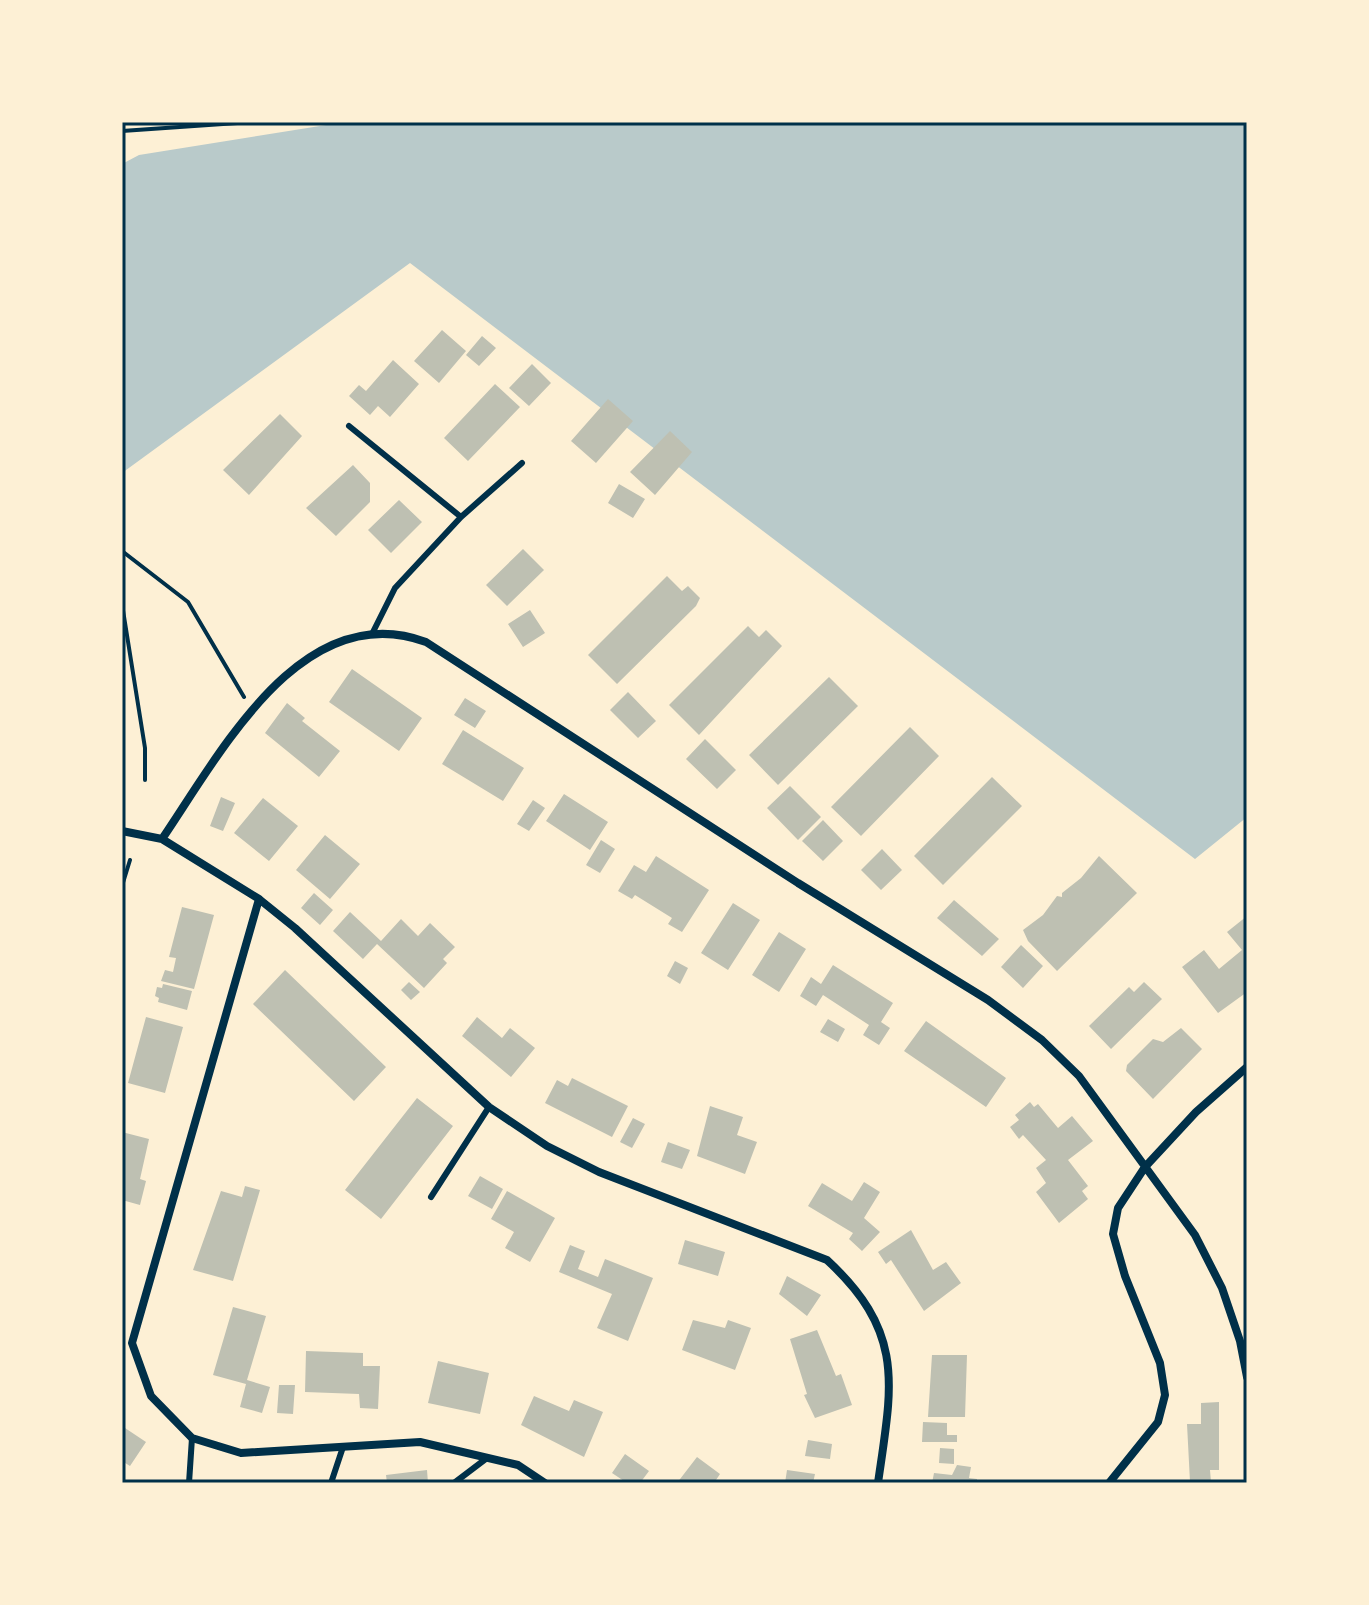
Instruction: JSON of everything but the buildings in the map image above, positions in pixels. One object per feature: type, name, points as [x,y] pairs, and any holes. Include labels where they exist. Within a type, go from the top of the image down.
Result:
[{"type":"street","points":[[162,839],[251,709],[310,656],[348,636],[400,633],[426,642],[798,883],[988,1000],[1042,1040],[1079,1076],[1195,1235],[1222,1288],[1240,1341],[1247,1377]]},
{"type":"street","points":[[122,831],[162,839],[259,899],[489,1107],[547,1146],[599,1172],[790,1243],[827,1260],[853,1284],[872,1310],[889,1364],[890,1393],[878,1483]]},
{"type":"street","points":[[259,899],[132,1343],[151,1396],[192,1438],[241,1453],[420,1442],[518,1465],[545,1483]]},
{"type":"street","points":[[1109,1483],[1158,1422],[1165,1395],[1160,1363],[1125,1276],[1113,1234],[1118,1208],[1145,1167],[1196,1112],[1247,1067]]},
{"type":"lane","points":[[349,426],[461,517]]},
{"type":"lane","points":[[372,634],[395,588],[461,517],[522,463]]},
{"type":"lane","points":[[431,1197],[489,1107]]},
{"type":"lane","points":[[189,1483],[192,1438]]},
{"type":"lane","points":[[331,1483],[343,1447]]},
{"type":"lane","points":[[454,1483],[487,1458]]},
{"type":"path","points":[[122,131],[252,122]]},
{"type":"path","points":[[122,551],[188,602],[251,709]]},
{"type":"path","points":[[122,604],[145,748],[145,780]]},
{"type":"path","points":[[122,886],[130,860]]},
{"type":"shaded area","points":[[345,122],[1247,122],[1247,817],[1195,859],[410,263],[122,473],[122,164],[139,155]]}]
